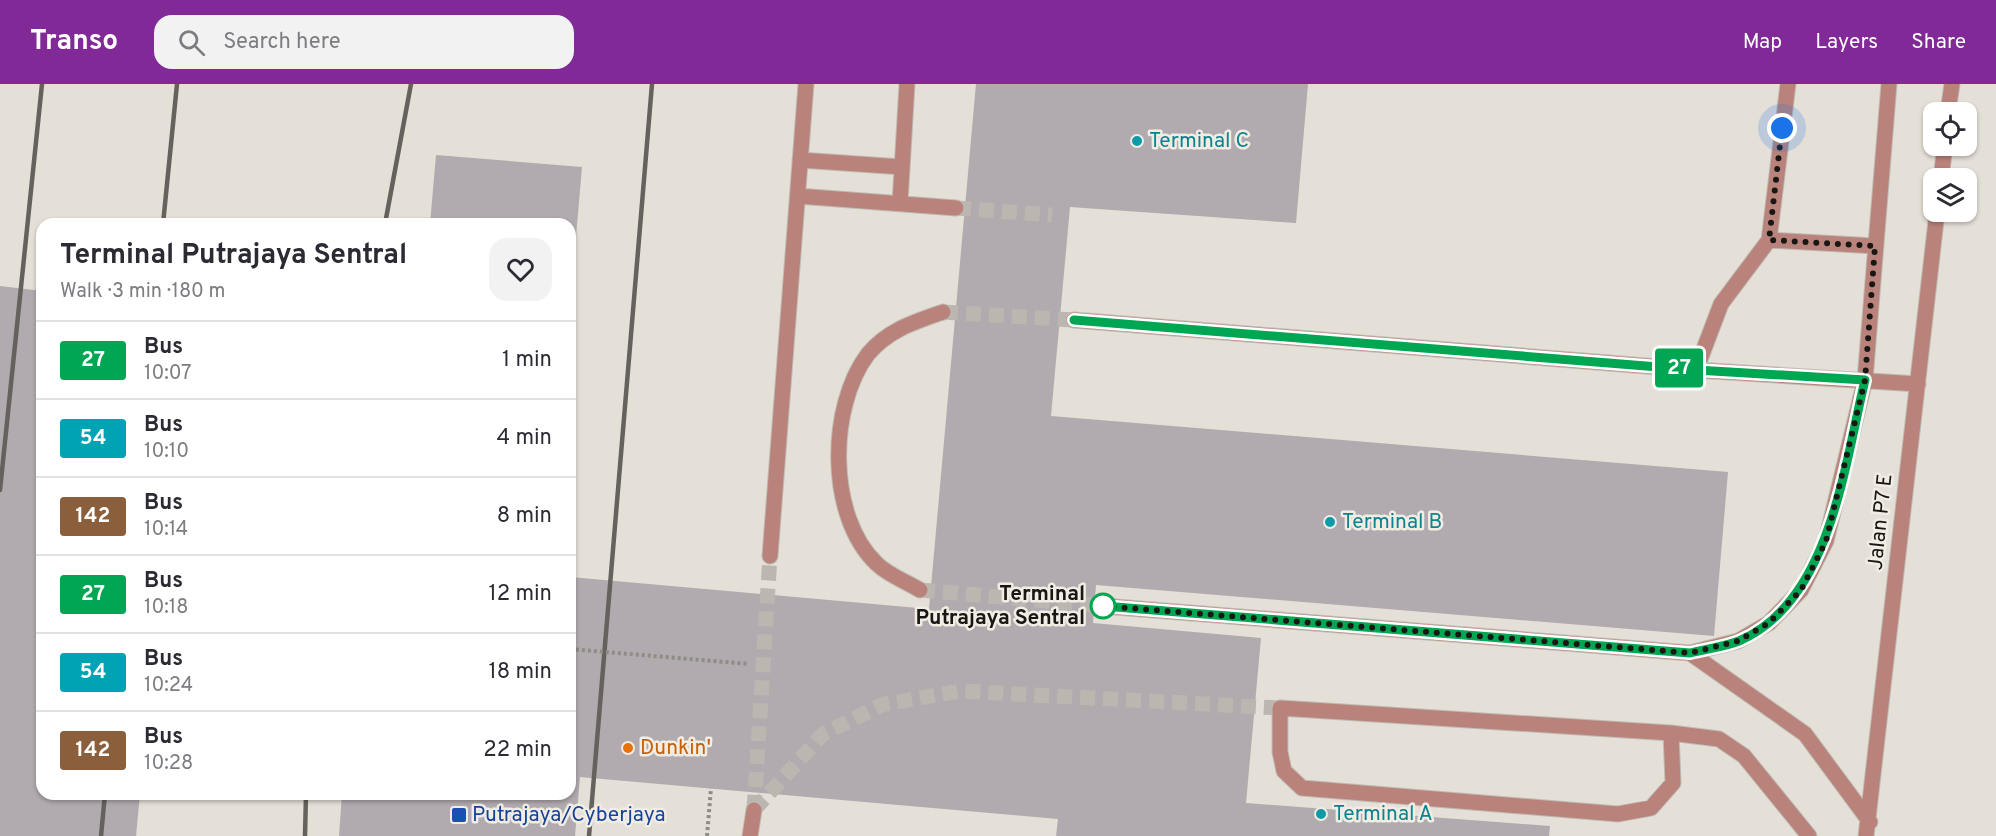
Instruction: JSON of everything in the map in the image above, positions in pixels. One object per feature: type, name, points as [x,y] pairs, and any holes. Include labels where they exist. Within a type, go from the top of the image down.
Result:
[{"type":"street","points":[[770,556],[806,84]]},
{"type":"street","points":[[900,203],[907,84]]},
{"type":"street","points":[[1696,370],[1721,304],[1769,240],[1788,84]]},
{"type":"street","points":[[1103,606],[1690,653],[1738,641],[1769,623],[1801,590],[1826,541],[1865,380],[1889,84]]},
{"type":"street","points":[[1949,102],[1952,84]]},
{"type":"street","points":[[800,160],[902,167]]},
{"type":"street","points":[[798,196],[956,208]]},
{"type":"street","name":"Jalan P7 E","points":[[1868,829],[1936,222]]},
{"type":"street","points":[[1769,240],[1875,246]]},
{"type":"street","points":[[920,590],[877,564],[849,524],[840,479],[838,431],[847,392],[868,354],[897,328],[943,312]]},
{"type":"street","points":[[1074,320],[1696,370],[1918,384]]},
{"type":"street","points":[[1690,653],[1804,734],[1868,829]]},
{"type":"street","points":[[1671,733],[1673,783],[1651,808],[1618,814],[1302,788],[1284,771],[1280,752],[1280,708],[1671,733],[1719,738],[1744,756],[1809,836]]},
{"type":"street","points":[[750,836],[754,810]]},
{"type":"path","points":[[576,650],[749,664]]},
{"type":"path","points":[[707,836],[711,788]]},
{"type":"building","points":[[976,84],[1308,84],[1296,223],[1070,207],[1051,416],[1728,472],[1714,636],[1096,585],[1093,623],[1261,638],[1246,803],[1550,826],[1549,836],[1056,836],[1058,819],[580,777],[575,836],[339,836],[342,800],[576,800],[576,578],[929,609]]},
{"type":"building","points":[[436,155],[582,167],[576,237],[576,218],[431,218]]},
{"type":"building","points":[[0,286],[36,290],[36,800],[139,800],[136,836],[0,836]]},
{"type":"tunnel","points":[[956,208],[1052,215]]},
{"type":"tunnel","points":[[943,312],[1074,320]]},
{"type":"tunnel","points":[[754,810],[770,556]]},
{"type":"tunnel","points":[[920,590],[1103,606]]},
{"type":"tunnel","points":[[754,810],[823,734],[884,704],[961,691],[1280,708]]},
{"type":"railway","points":[[0,490],[42,84]]},
{"type":"railway","points":[[164,218],[177,84]]},
{"type":"railway","points":[[386,218],[411,84]]},
{"type":"railway","points":[[589,836],[652,84]]},
{"type":"railway","points":[[101,836],[104,800]]},
{"type":"railway","points":[[305,836],[306,800]]},
{"type":"bus line","name":"27","points":[[1074,320],[1696,370],[1865,380],[1826,541],[1801,590],[1769,623],[1738,641],[1690,653],[1103,606]]},
{"type":"place","name":"Terminal C","points":[[1137,141]]},
{"type":"place","name":"Terminal B","points":[[1330,522]]},
{"type":"place","name":"Terminal Putrajaya Sentral","points":[[1103,606]]},
{"type":"place","name":"Dunkin'","points":[[628,748]]},
{"type":"place","name":"Terminal A","points":[[1321,814]]},
{"type":"place","name":"Putrajaya/Cyberjaya","points":[[459,815]]},
{"type":"route","points":[[1103,606],[1690,653],[1738,641],[1769,623],[1801,590],[1826,541],[1865,380],[1875,246],[1769,240],[1782,128]]}]
